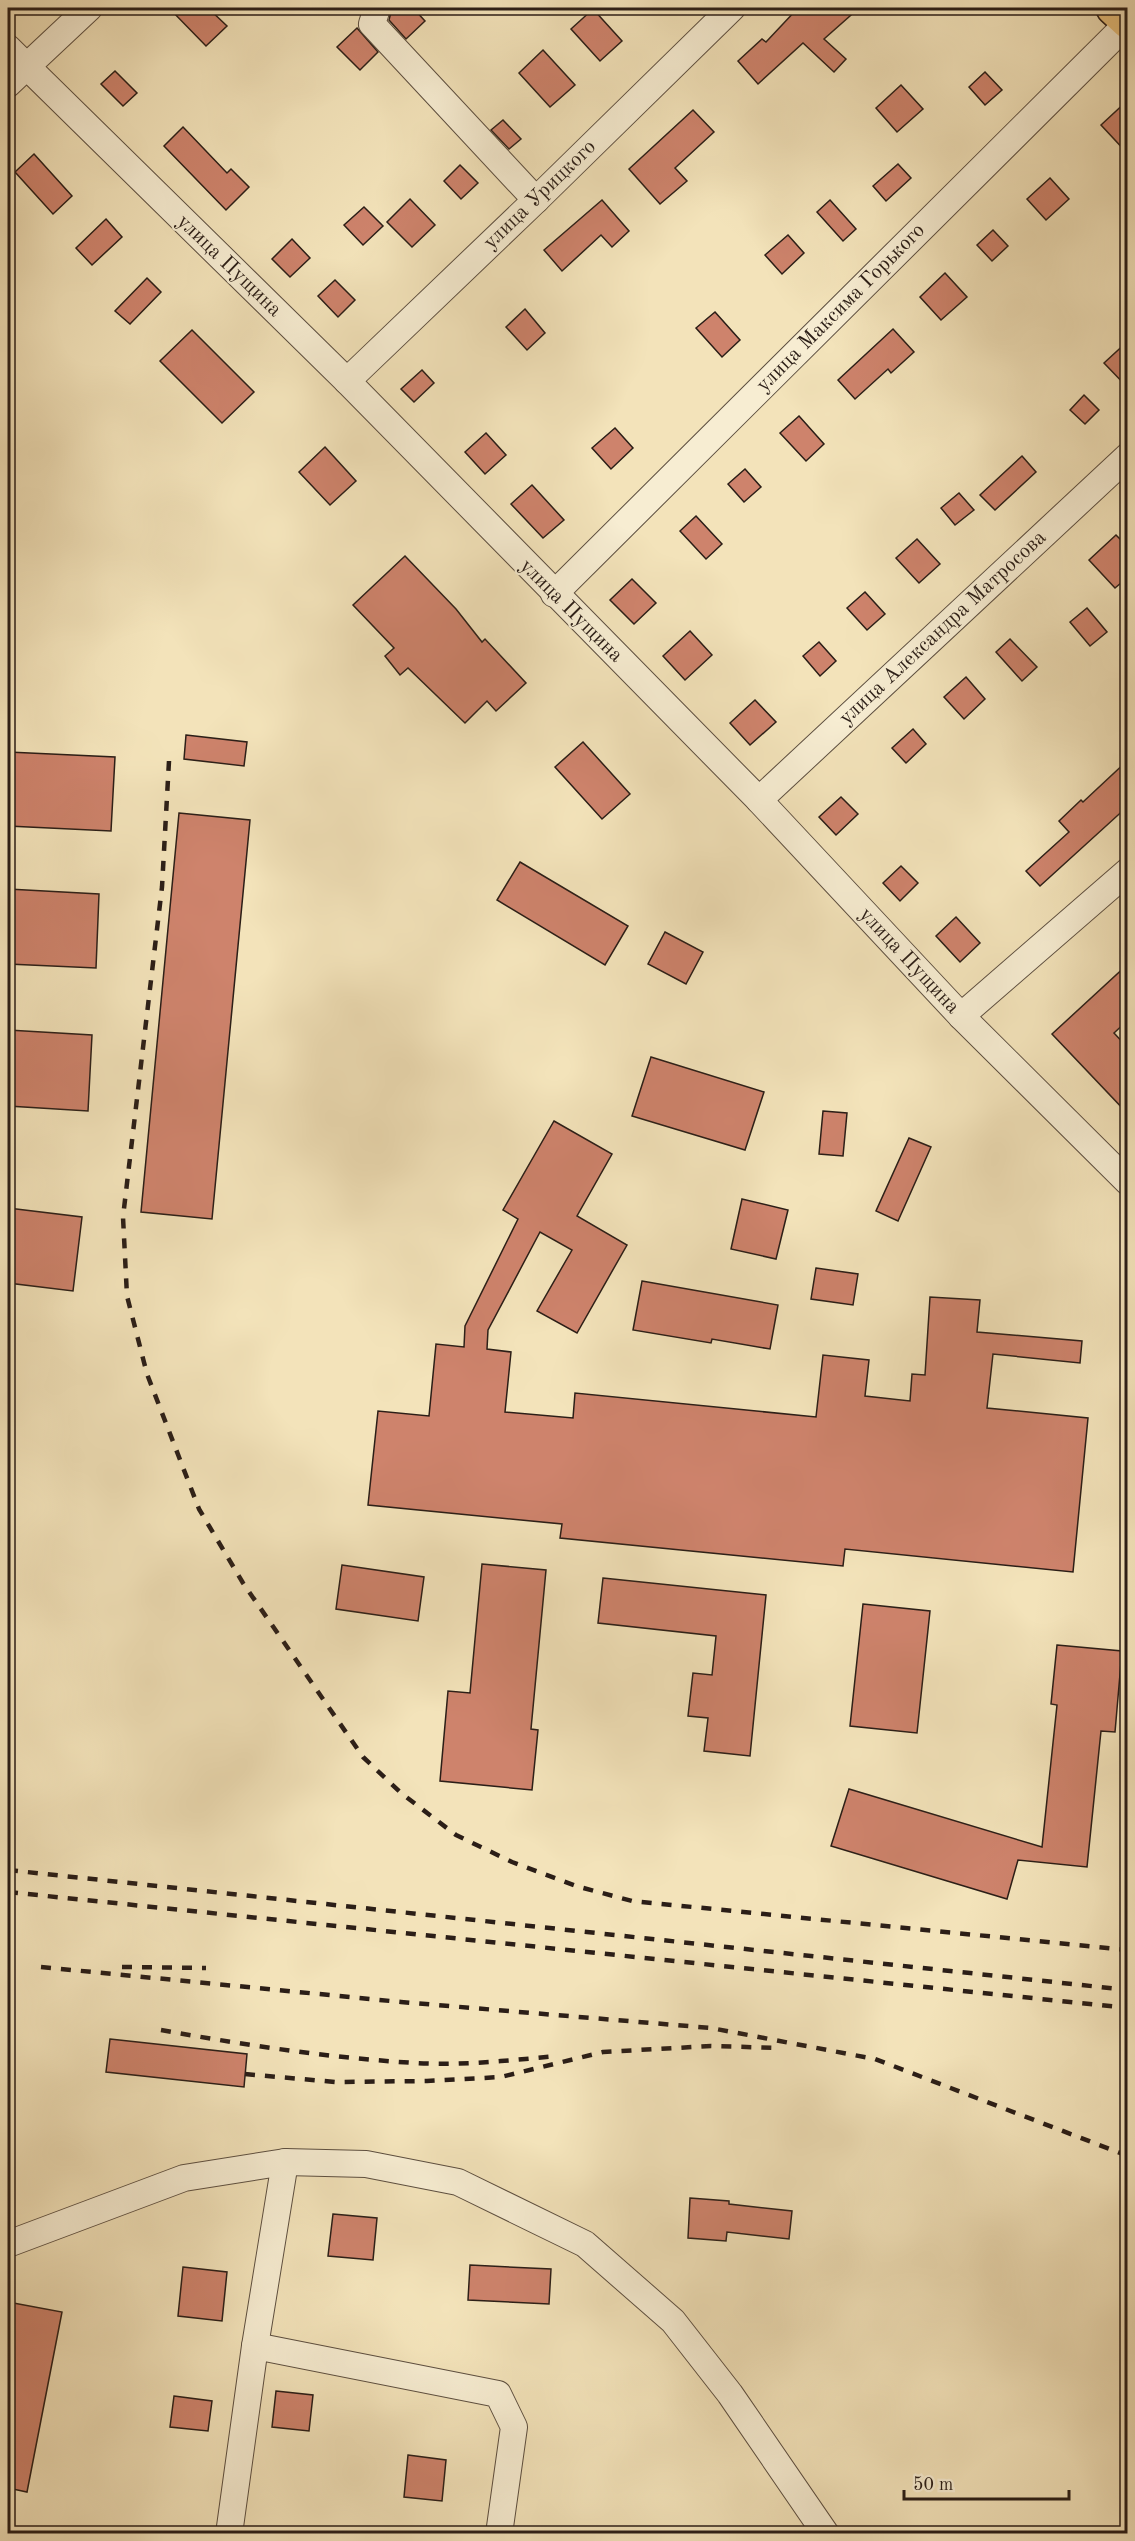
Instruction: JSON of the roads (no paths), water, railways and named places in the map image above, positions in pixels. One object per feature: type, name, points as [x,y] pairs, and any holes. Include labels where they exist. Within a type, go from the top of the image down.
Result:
[{"type":"main road","points":[[1113,8],[1128,22]]},
{"type":"street","points":[[17,75],[89,8]]},
{"type":"street","points":[[377,8],[372,24],[536,200]]},
{"type":"street","name":"улица Урицкого","points":[[347,381],[732,8]]},
{"type":"street","name":"улица Максима Горького","points":[[554,594],[1128,22]]},
{"type":"street","name":"улица Пущина","points":[[8,48],[17,75],[347,381],[759,800],[961,1016],[1128,1182]]},
{"type":"street","name":"улица Александра Матросова","points":[[759,800],[1128,456]]},
{"type":"street","points":[[961,1016],[1122,885]]},
{"type":"street","points":[[229,2534],[255,2346],[285,2162]]},
{"type":"street","points":[[8,2244],[183,2178],[285,2162],[366,2164],[458,2182],[585,2244],[673,2321],[730,2394],[826,2534]]},
{"type":"street","points":[[255,2346],[498,2394],[514,2427],[499,2534]]},
{"type":"railway","points":[[169,761],[162,887],[123,1217],[127,1296],[147,1374],[199,1509],[243,1583],[363,1757],[401,1793],[456,1835],[512,1862],[576,1886],[632,1901],[1128,1950]]},
{"type":"railway","points":[[8,1870],[1128,1990]]},
{"type":"railway","points":[[8,1892],[1128,2008]]},
{"type":"railway","points":[[41,1967],[401,2002],[711,2028],[875,2059],[1128,2156]]},
{"type":"railway","points":[[122,1967],[206,1968]]},
{"type":"railway","points":[[161,2030],[288,2050],[416,2063],[469,2063],[558,2056]]},
{"type":"railway","points":[[245,2074],[335,2082],[427,2081],[501,2077],[603,2052],[711,2046],[781,2048]]}]
